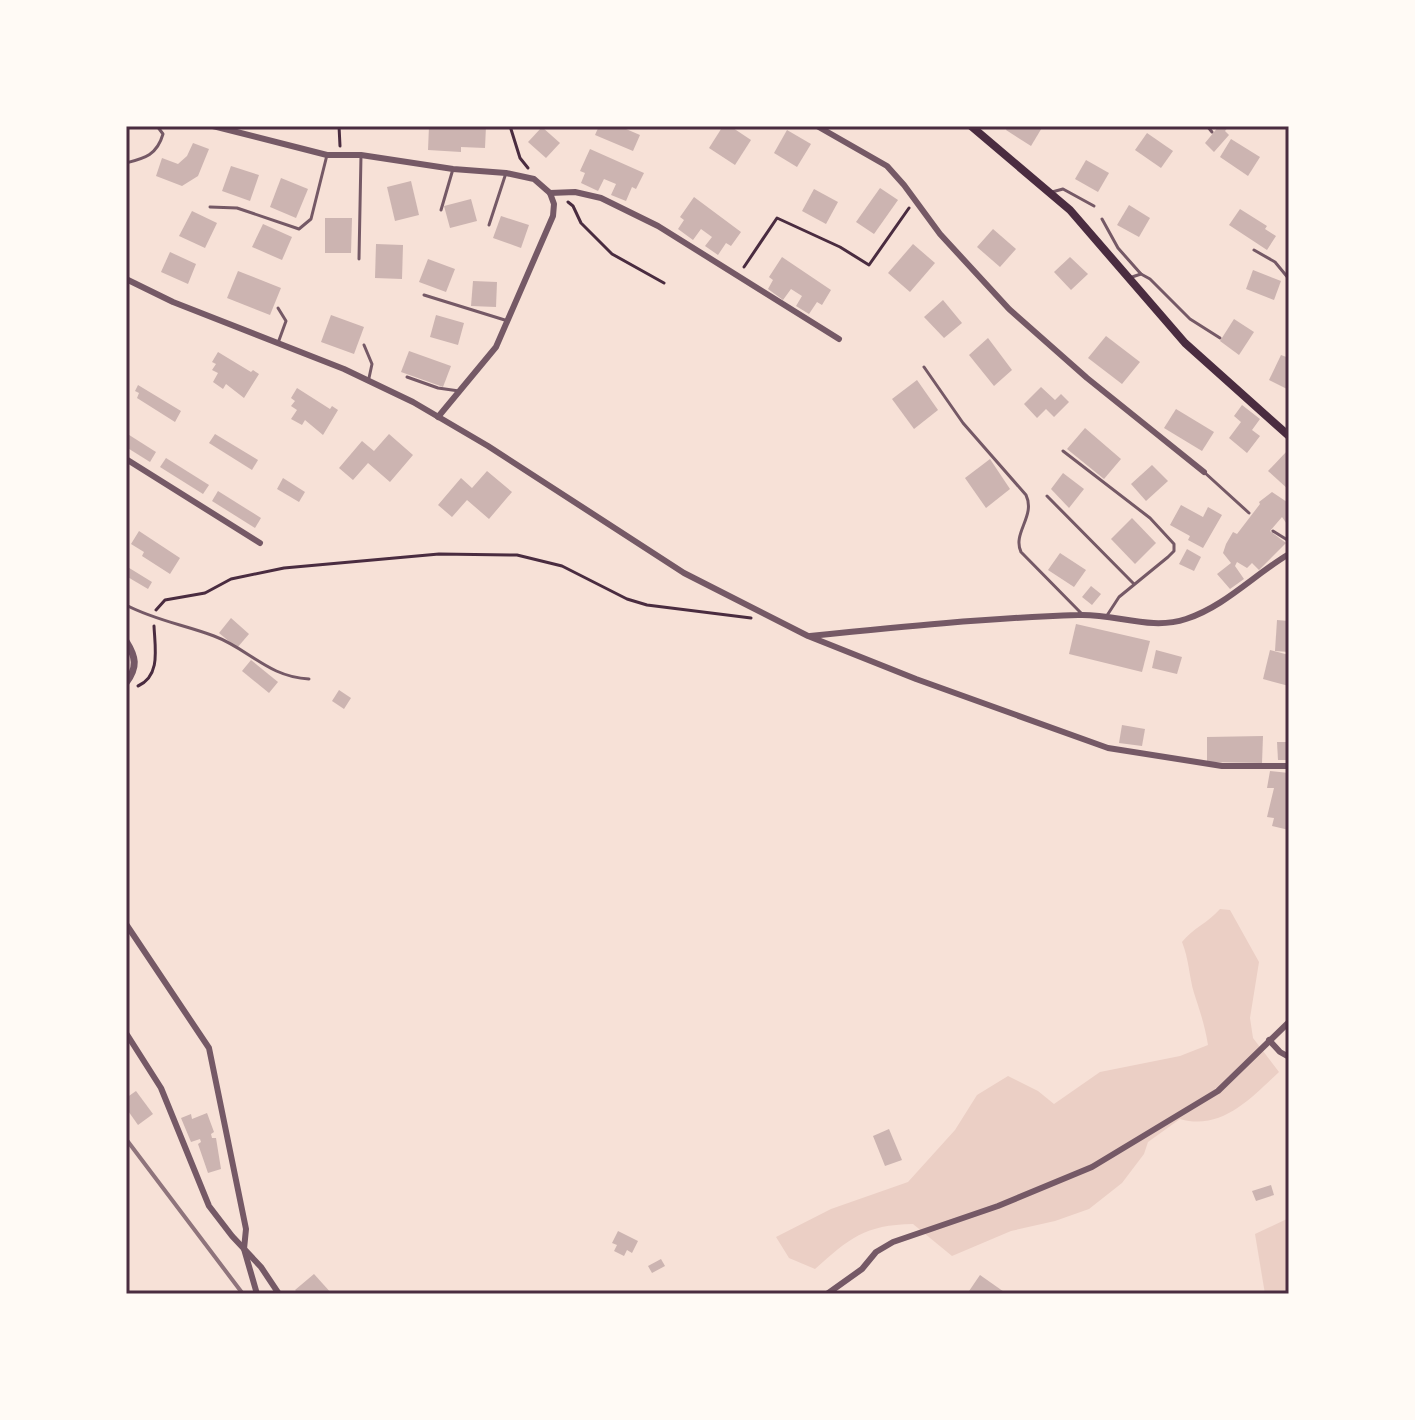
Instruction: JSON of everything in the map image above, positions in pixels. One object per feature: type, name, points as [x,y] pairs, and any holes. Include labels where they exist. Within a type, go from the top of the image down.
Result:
[{"type":"main road","points":[[971,126],[1081,221],[1185,343],[1289,436]]},
{"type":"street","points":[[213,126],[327,155],[361,155],[453,169],[506,173],[529,178],[550,193],[554,204],[553,216],[496,347],[438,417]]},
{"type":"street","points":[[817,126],[887,166],[940,234],[1009,309],[1087,378],[1204,472]]},
{"type":"street","points":[[550,193],[575,192],[601,198],[658,226],[839,339]]},
{"type":"street","points":[[126,279],[173,302],[344,369],[438,417],[684,573],[808,636],[916,679],[1108,748],[1222,766],[1289,766]]},
{"type":"street","points":[[126,459],[260,543]]},
{"type":"street","points":[[808,636],[1082,614],[1161,624],[1199,615],[1289,554]]},
{"type":"street","points":[[126,641],[136,659],[128,684]]},
{"type":"street","points":[[126,924],[209,1048],[246,1229],[244,1249],[257,1294]]},
{"type":"street","points":[[827,1294],[862,1269],[876,1252],[893,1242],[998,1206],[1092,1167],[1218,1091],[1289,1022]]},
{"type":"street","points":[[126,1033],[161,1088],[209,1206],[261,1267],[279,1294]]},
{"type":"street","points":[[1269,1040],[1289,1057]]},
{"type":"lane","points":[[126,163],[155,152],[163,134],[157,126]]},
{"type":"lane","points":[[1207,126],[1212,132]]},
{"type":"lane","points":[[210,207],[237,208],[299,229],[311,219],[327,155]]},
{"type":"lane","points":[[359,259],[361,155]]},
{"type":"lane","points":[[441,210],[453,169]]},
{"type":"lane","points":[[489,225],[506,173]]},
{"type":"lane","points":[[1051,192],[1063,189],[1094,206]]},
{"type":"lane","points":[[1102,219],[1118,248],[1141,274],[1150,279],[1190,319],[1220,338]]},
{"type":"lane","points":[[1254,250],[1275,262],[1289,279]]},
{"type":"lane","points":[[1128,278],[1141,274]]},
{"type":"lane","points":[[424,295],[508,321]]},
{"type":"lane","points":[[278,308],[286,321],[278,343]]},
{"type":"lane","points":[[364,345],[372,364],[368,382]]},
{"type":"lane","points":[[924,367],[963,423],[1026,495],[1029,509],[1019,538],[1021,552],[1082,614]]},
{"type":"lane","points":[[407,377],[438,388],[459,391]]},
{"type":"lane","points":[[1063,451],[1150,518],[1174,544],[1174,551],[1119,597],[1106,617]]},
{"type":"lane","points":[[1204,472],[1249,513]]},
{"type":"lane","points":[[1047,496],[1134,584]]},
{"type":"lane","points":[[1273,531],[1289,541]]},
{"type":"lane","points":[[126,605],[217,636],[289,678],[309,679]]},
{"type":"path","points":[[339,126],[340,145]]},
{"type":"path","points":[[510,126],[520,158],[530,171],[529,178]]},
{"type":"path","points":[[550,193],[573,206],[581,223],[612,254],[664,283]]},
{"type":"path","points":[[742,270],[777,218],[840,247],[869,265],[908,209]]},
{"type":"path","points":[[128,684],[148,682],[153,674],[154,617],[156,609],[165,600],[205,593],[231,579],[284,568],[439,554],[517,555],[562,566],[627,599],[647,605],[747,619],[767,617]]},
{"type":"shaded area","points":[[1220,909],[1230,910],[1259,962],[1250,1018],[1253,1038],[1279,1072],[1235,1110],[1209,1120],[1180,1119],[1148,1142],[1144,1154],[1122,1183],[1089,1209],[1011,1231],[952,1256],[913,1224],[882,1227],[859,1235],[815,1269],[789,1258],[776,1237],[831,1209],[908,1182],[955,1130],[977,1095],[1008,1076],[1038,1091],[1054,1104],[1100,1072],[1180,1056],[1208,1045],[1182,942]]},
{"type":"shaded area","points":[[1289,1218],[1289,1294],[1265,1294],[1255,1234]]},
{"type":"building","points":[[429,126],[486,126],[485,148],[461,147],[461,152],[428,150]]},
{"type":"building","points":[[599,126],[619,126],[640,135],[633,151],[595,135]]},
{"type":"building","points":[[723,126],[730,126],[751,140],[735,165],[709,148]]},
{"type":"building","points":[[1008,126],[1043,126],[1031,146],[1006,130]]},
{"type":"building","points":[[1219,126],[1229,126],[1225,131],[1229,135],[1214,152],[1205,143]]},
{"type":"building","points":[[542,127],[560,143],[546,158],[528,142]]},
{"type":"building","points":[[787,130],[811,144],[797,167],[774,153]]},
{"type":"building","points":[[1147,133],[1173,151],[1161,168],[1135,150]]},
{"type":"building","points":[[1231,139],[1260,157],[1248,176],[1220,157]]},
{"type":"building","points":[[193,143],[209,149],[198,176],[182,186],[156,176],[162,158],[178,164],[187,156]]},
{"type":"building","points":[[590,149],[644,173],[636,189],[632,187],[626,201],[611,195],[616,184],[604,179],[598,191],[581,183],[585,173],[580,171]]},
{"type":"building","points":[[1086,160],[1109,173],[1098,192],[1075,179]]},
{"type":"building","points":[[231,166],[259,175],[250,201],[222,191]]},
{"type":"building","points":[[281,178],[308,189],[296,218],[270,207]]},
{"type":"building","points":[[411,181],[419,215],[395,221],[387,187]]},
{"type":"building","points":[[880,188],[898,200],[874,234],[856,222]]},
{"type":"building","points":[[814,189],[838,202],[826,224],[802,211]]},
{"type":"building","points":[[694,197],[741,232],[731,246],[726,243],[718,255],[705,246],[712,237],[701,229],[693,240],[678,229],[684,220],[680,217]]},
{"type":"building","points":[[471,199],[477,221],[450,228],[444,206]]},
{"type":"building","points":[[1129,205],[1150,218],[1139,237],[1117,225]]},
{"type":"building","points":[[1240,209],[1267,226],[1265,229],[1276,236],[1267,250],[1229,225]]},
{"type":"building","points":[[192,211],[217,223],[205,248],[179,236]]},
{"type":"building","points":[[501,216],[529,225],[521,248],[493,238]]},
{"type":"building","points":[[325,218],[352,218],[351,253],[325,253]]},
{"type":"building","points":[[263,224],[292,237],[282,260],[252,247]]},
{"type":"building","points":[[993,229],[1016,249],[1000,267],[977,247]]},
{"type":"building","points":[[376,244],[403,245],[402,279],[375,278]]},
{"type":"building","points":[[913,244],[935,263],[910,292],[888,273]]},
{"type":"building","points":[[170,252],[196,264],[188,284],[161,272]]},
{"type":"building","points":[[782,257],[831,290],[822,305],[817,302],[809,314],[796,306],[802,296],[791,289],[783,300],[768,289],[773,280],[769,277]]},
{"type":"building","points":[[1070,257],[1088,274],[1071,290],[1054,272]]},
{"type":"building","points":[[428,259],[455,269],[446,292],[419,282]]},
{"type":"building","points":[[1253,270],[1281,281],[1274,300],[1246,289]]},
{"type":"building","points":[[238,271],[281,288],[270,315],[227,298]]},
{"type":"building","points":[[473,281],[497,282],[496,307],[471,306]]},
{"type":"building","points":[[943,300],[962,323],[944,338],[924,317]]},
{"type":"building","points":[[331,315],[364,327],[354,354],[321,342]]},
{"type":"building","points":[[436,315],[464,323],[458,345],[430,337]]},
{"type":"building","points":[[1234,319],[1254,332],[1239,355],[1220,341]]},
{"type":"building","points":[[1106,336],[1140,362],[1122,384],[1088,358]]},
{"type":"building","points":[[988,338],[1012,370],[994,386],[969,355]]},
{"type":"building","points":[[409,351],[451,366],[443,387],[401,372]]},
{"type":"building","points":[[218,352],[259,374],[244,398],[226,384],[223,389],[213,382],[218,373],[212,370],[216,364],[212,362]]},
{"type":"building","points":[[1281,355],[1289,358],[1289,390],[1269,380]]},
{"type":"building","points":[[917,380],[938,410],[914,429],[892,399]]},
{"type":"building","points":[[138,385],[181,411],[175,422],[137,398],[139,393],[135,391]]},
{"type":"building","points":[[1041,387],[1055,400],[1061,394],[1069,402],[1054,417],[1046,409],[1037,418],[1024,404]]},
{"type":"building","points":[[297,388],[330,409],[332,406],[338,410],[323,435],[305,420],[302,425],[291,419],[297,410],[291,406],[295,401],[291,398]]},
{"type":"building","points":[[1242,405],[1260,419],[1252,430],[1260,436],[1247,453],[1229,438],[1241,422],[1234,416]]},
{"type":"building","points":[[1176,409],[1214,432],[1202,451],[1164,428]]},
{"type":"building","points":[[1085,428],[1121,459],[1104,479],[1067,449]]},
{"type":"building","points":[[126,433],[156,452],[150,462],[126,447]]},
{"type":"building","points":[[215,434],[258,460],[252,470],[209,443]]},
{"type":"building","points":[[389,434],[413,455],[390,482],[368,463],[353,480],[339,468],[362,441],[374,451]]},
{"type":"building","points":[[1287,451],[1289,453],[1289,490],[1268,471]]},
{"type":"building","points":[[166,458],[209,485],[203,494],[160,467]]},
{"type":"building","points":[[990,459],[1010,489],[986,508],[965,478]]},
{"type":"building","points":[[1152,465],[1168,481],[1146,501],[1131,484]]},
{"type":"building","points":[[487,471],[512,492],[489,519],[467,500],[452,517],[438,505],[461,478],[472,488]]},
{"type":"building","points":[[1063,473],[1084,489],[1069,508],[1051,489]]},
{"type":"building","points":[[283,478],[305,492],[299,502],[277,489]]},
{"type":"building","points":[[218,491],[261,518],[255,528],[212,501]]},
{"type":"building","points":[[1272,492],[1289,501],[1289,527],[1282,517],[1270,531],[1286,543],[1259,570],[1252,563],[1247,568],[1237,562],[1235,566],[1244,579],[1230,589],[1217,574],[1231,563],[1223,553],[1226,544],[1233,532],[1237,534],[1259,502]]},
{"type":"building","points":[[1181,505],[1203,517],[1208,507],[1222,515],[1203,548],[1188,540],[1190,536],[1170,525]]},
{"type":"building","points":[[1132,518],[1156,543],[1135,564],[1111,539]]},
{"type":"building","points":[[139,531],[180,558],[170,574],[142,556],[144,552],[131,544]]},
{"type":"building","points":[[1187,549],[1201,557],[1194,571],[1179,564]]},
{"type":"building","points":[[1060,553],[1086,570],[1074,587],[1048,570]]},
{"type":"building","points":[[126,566],[152,582],[148,589],[126,576]]},
{"type":"building","points":[[1091,586],[1101,594],[1092,605],[1082,597]]},
{"type":"building","points":[[231,618],[249,634],[237,648],[219,633]]},
{"type":"building","points":[[1277,620],[1289,621],[1289,652],[1275,651]]},
{"type":"building","points":[[1076,624],[1150,641],[1142,672],[1069,654]]},
{"type":"building","points":[[1156,650],[1182,657],[1177,674],[1152,668]]},
{"type":"building","points":[[1270,650],[1289,655],[1289,686],[1263,679]]},
{"type":"building","points":[[251,660],[278,682],[269,693],[242,671]]},
{"type":"building","points":[[339,690],[351,698],[344,709],[332,701]]},
{"type":"building","points":[[1122,725],[1145,729],[1142,746],[1119,743]]},
{"type":"building","points":[[1263,736],[1262,763],[1207,762],[1207,737]]},
{"type":"building","points":[[1277,742],[1289,742],[1289,760],[1278,760]]},
{"type":"building","points":[[1270,771],[1289,773],[1289,830],[1272,826],[1274,818],[1267,817],[1274,788],[1267,788]]},
{"type":"building","points":[[136,1091],[153,1114],[138,1125],[126,1108],[126,1098]]},
{"type":"building","points":[[207,1113],[214,1132],[212,1138],[216,1138],[221,1169],[208,1173],[198,1144],[200,1139],[191,1142],[181,1118],[191,1114],[192,1119]]},
{"type":"building","points":[[889,1129],[902,1160],[885,1166],[873,1136]]},
{"type":"building","points":[[1271,1185],[1274,1195],[1256,1201],[1252,1191]]},
{"type":"building","points":[[618,1231],[638,1241],[632,1253],[627,1250],[624,1256],[614,1251],[617,1245],[612,1243]]},
{"type":"building","points":[[661,1259],[665,1266],[652,1273],[648,1266]]},
{"type":"building","points":[[314,1274],[332,1294],[299,1294],[295,1290]]},
{"type":"building","points":[[980,1275],[1007,1294],[967,1294]]},
{"type":"railway","points":[[126,1139],[243,1294]]}]
